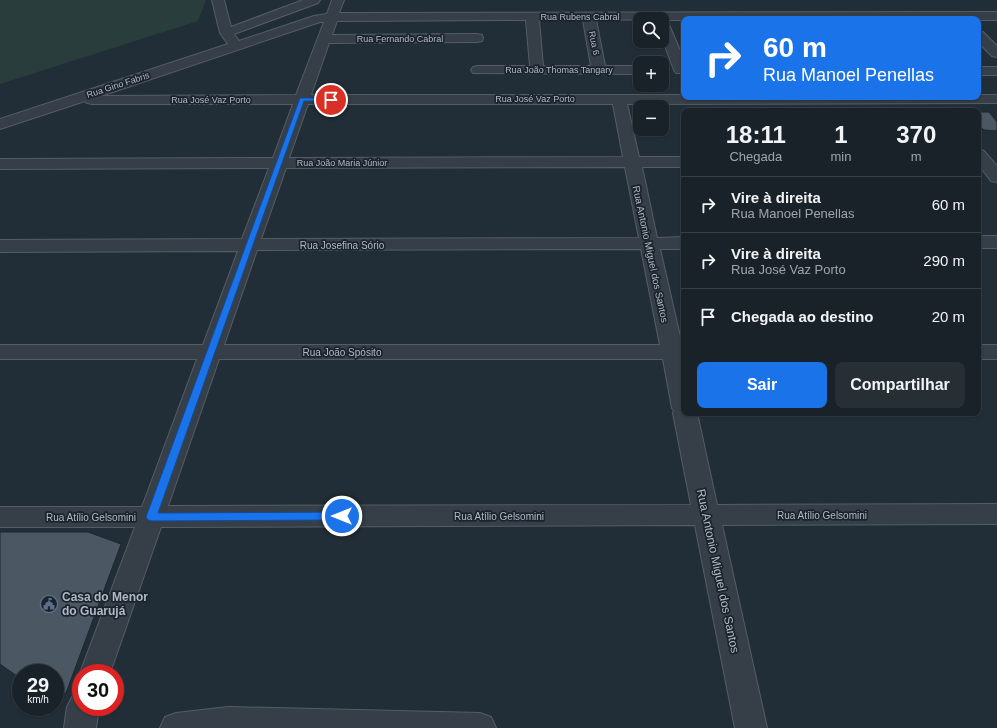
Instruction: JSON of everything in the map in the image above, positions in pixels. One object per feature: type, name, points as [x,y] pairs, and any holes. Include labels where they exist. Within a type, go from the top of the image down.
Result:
[{"type":"street","points":[[218,0],[226,33],[236,46]]},
{"type":"street","points":[[226,33],[314,0]]},
{"type":"street","points":[[906,5],[916,16]]},
{"type":"street","points":[[98,664],[334,8]]},
{"type":"street","name":"Rua Rubens Cabral","points":[[334,8],[476,17],[589,16],[616,11],[633,14]]},
{"type":"street","name":"Rua Gino Fabris","points":[[0,124],[318,19],[334,8]]},
{"type":"street","name":"Rua 6","points":[[589,16],[599,70]]},
{"type":"street","name":"Rua Rubens Cabral","points":[[981,17],[997,16]]},
{"type":"street","points":[[476,17],[478,99]]},
{"type":"street","points":[[532,17],[537,70]]},
{"type":"street","name":"Rua Rubens Cabral","points":[[669,19],[681,19]]},
{"type":"street","name":"Rua Fernando Cabral","points":[[323,39],[477,38]]},
{"type":"street","points":[[981,38],[997,53]]},
{"type":"street","points":[[669,43],[678,70]]},
{"type":"street","name":"Rua João Thomas Tangary","points":[[478,70],[633,70]]},
{"type":"street","points":[[981,71],[997,71]]},
{"type":"street","points":[[981,86],[994,99]]},
{"type":"street","points":[[660,92],[663,99]]},
{"type":"street","name":"Rua Antonio Miguel dos Santos","points":[[619,99],[649,244],[678,352],[681,380]]},
{"type":"street","name":"Rua José Vaz Porto","points":[[73,100],[681,99]]},
{"type":"street","name":"Rua José Vaz Porto","points":[[981,99],[994,99]]},
{"type":"street","points":[[934,100],[940,108]]},
{"type":"street","points":[[984,159],[997,177]]},
{"type":"street","name":"Rua João Maria Júnior","points":[[0,164],[681,162]]},
{"type":"street","points":[[981,242],[997,242]]},
{"type":"street","name":"Rua Josefina Sório","points":[[0,246],[681,243]]},
{"type":"street","name":"Rua João Spósito","points":[[0,352],[678,352]]},
{"type":"street","points":[[981,352],[997,352]]},
{"type":"street","name":"Rua Antonio Miguel dos Santos","points":[[686,416],[751,728]]},
{"type":"street","name":"Rua Atílio Gelsomini","points":[[0,517],[997,514]]},
{"type":"street","points":[[80,728],[82,716]]},
{"type":"street","points":[[176,728],[228,722],[480,728]]},
{"type":"green space","points":[[0,0],[206,0],[198,21],[0,84]]},
{"type":"building","points":[[981,112],[989,112],[997,122],[997,131],[984,130],[981,127]]},
{"type":"building","name":"Casa do Menor do Guarujá","points":[[0,532],[88,532],[121,544],[77,664],[72,664],[72,677],[66,693],[64,694],[64,664],[12,664],[12,673],[0,664]]},
{"type":"place","name":"Casa do Menor do Guarujá","points":[[49,604]]},
{"type":"route","points":[[331,100],[302,100],[152,517],[342,516]]}]
